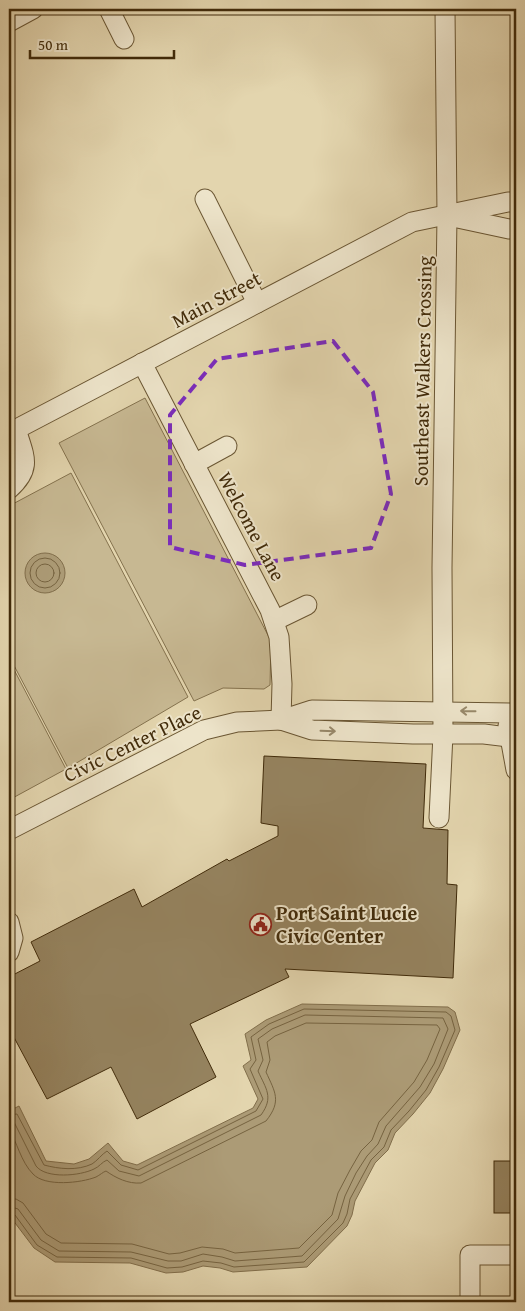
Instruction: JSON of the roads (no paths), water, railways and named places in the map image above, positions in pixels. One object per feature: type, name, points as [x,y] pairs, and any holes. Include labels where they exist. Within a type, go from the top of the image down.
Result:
[{"type":"street","points":[[9,22],[33,9]]},
{"type":"street","points":[[109,9],[124,38]]},
{"type":"street","name":"Southeast Walkers Crossing","points":[[439,818],[442,734],[447,216],[445,9]]},
{"type":"street","points":[[204,199],[257,303]]},
{"type":"street","name":"Main Street","points":[[12,431],[412,222],[508,202],[516,202]]},
{"type":"street","name":"Main Street","points":[[447,216],[516,229]]},
{"type":"street","name":"Welcome Lane","points":[[142,363],[274,620],[279,636],[282,675],[281,720]]},
{"type":"street","points":[[9,489],[20,479],[25,466],[24,454],[12,431]]},
{"type":"street","points":[[194,464],[227,446]]},
{"type":"street","points":[[274,620],[307,604]]},
{"type":"street","name":"Civic Center Place","points":[[9,830],[204,730],[237,722],[281,720],[312,710],[512,712]]},
{"type":"street","points":[[512,712],[516,770]]},
{"type":"street","name":"Civic Center Place","points":[[281,720],[312,730],[484,734],[513,738]]},
{"type":"street","points":[[9,922],[13,938],[9,952]]},
{"type":"street","points":[[470,1302],[470,1255],[516,1255]]},
{"type":"water","points":[[49,553],[56,556],[62,562],[65,573],[64,581],[56,590],[49,593],[41,593],[34,590],[26,581],[25,569],[28,562],[37,554]]},
{"type":"water","points":[[302,1004],[448,1007],[455,1012],[460,1030],[430,1093],[395,1133],[388,1150],[375,1163],[355,1201],[347,1226],[307,1267],[233,1272],[203,1266],[183,1272],[166,1273],[130,1263],[55,1262],[34,1248],[9,1215],[9,1111],[19,1106],[46,1161],[74,1164],[89,1159],[108,1143],[123,1161],[137,1165],[253,1108],[258,1099],[243,1066],[251,1060],[245,1034],[266,1020]]},
{"type":"place","name":"Port Saint Lucie Civic Center","points":[[260,924]]}]
